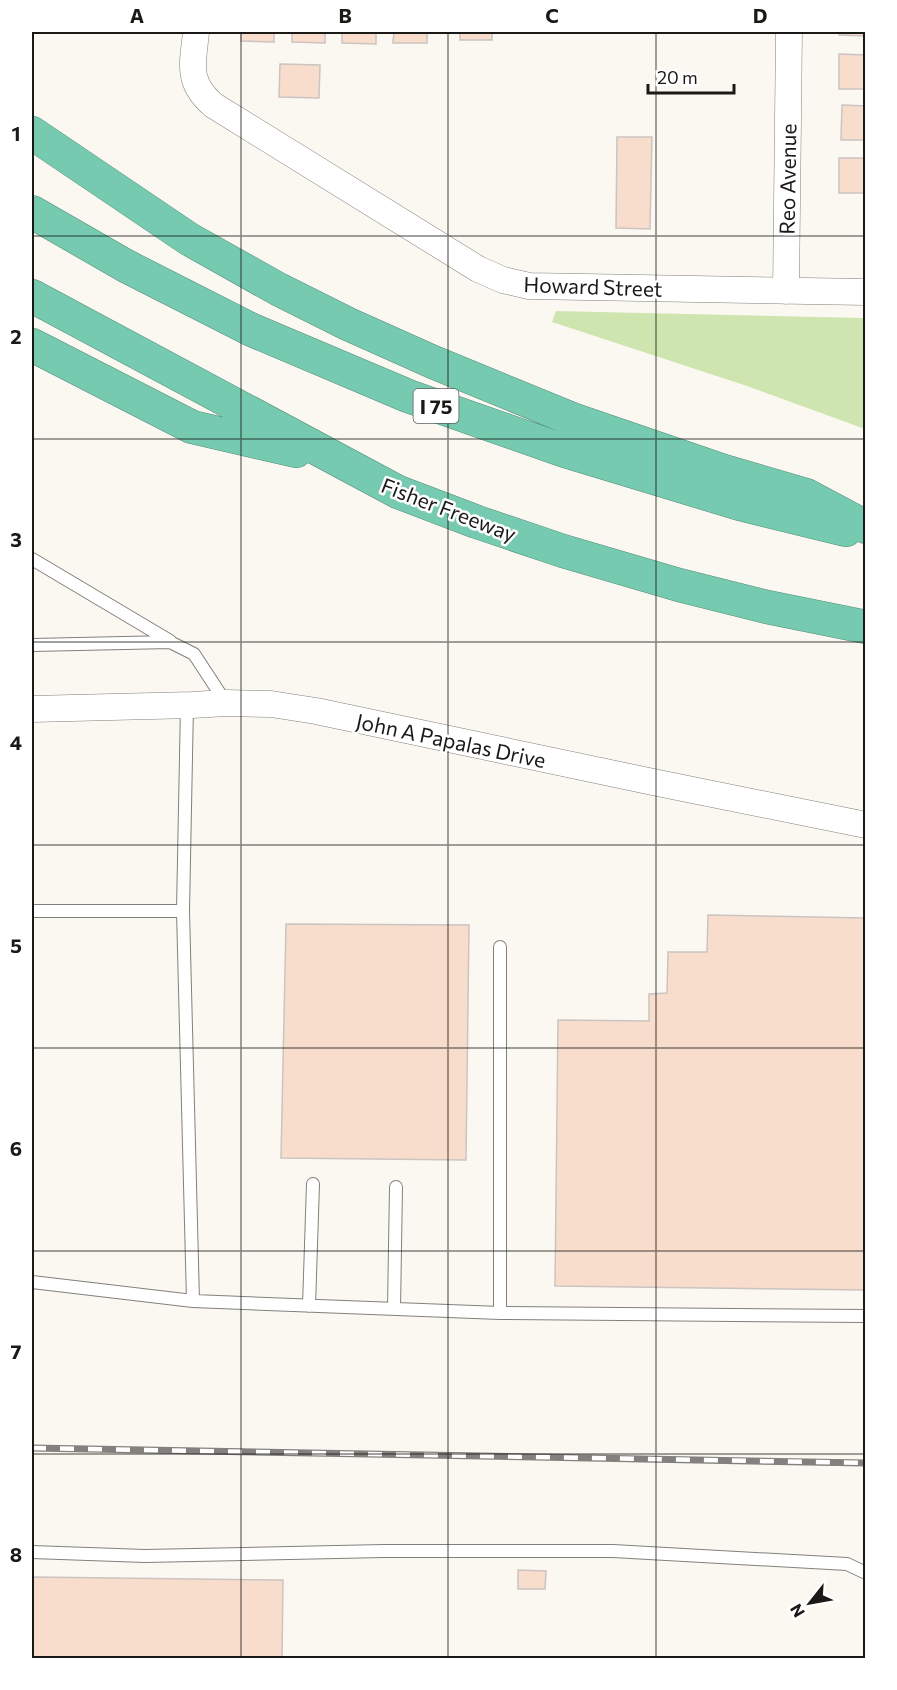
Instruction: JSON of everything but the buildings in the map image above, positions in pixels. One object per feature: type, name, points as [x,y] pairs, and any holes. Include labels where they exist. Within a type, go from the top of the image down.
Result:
[{"type":"highway","points":[[32,132],[110,187],[189,238],[278,289],[348,324],[572,419],[724,471],[806,495],[866,527]]},
{"type":"highway","name":"I 75","points":[[32,212],[126,266],[252,330],[408,396],[565,451],[740,504],[866,534]]},
{"type":"highway","name":"Fisher Freeway","points":[[32,296],[398,492],[477,522],[564,551],[679,585],[767,607],[866,627]]},
{"type":"highway","points":[[32,345],[192,427],[339,460]]},
{"type":"street","name":"Howard Street","points":[[195,32],[192,67],[194,80],[202,96],[213,105],[478,269],[503,280],[530,286],[866,292]]},
{"type":"street","name":"Reo Avenue","points":[[786,291],[789,32]]},
{"type":"street","name":"John A Papalas Drive","points":[[32,709],[226,703],[271,704],[316,711],[866,825]]},
{"type":"lane","points":[[32,559],[194,654],[226,703]]},
{"type":"lane","points":[[32,645],[170,642]]},
{"type":"lane","points":[[187,705],[183,911],[192,1301]]},
{"type":"lane","points":[[32,911],[183,911]]},
{"type":"lane","points":[[500,947],[500,1313]]},
{"type":"lane","points":[[309,1306],[313,1184]]},
{"type":"lane","points":[[394,1309],[396,1187]]},
{"type":"lane","points":[[32,1282],[192,1301],[309,1306],[500,1313],[866,1316]]},
{"type":"lane","points":[[32,1552],[145,1556],[384,1551],[613,1551],[848,1564],[866,1573]]},
{"type":"green space","points":[[556,311],[865,318],[865,429],[747,386],[552,322]]},
{"type":"railway","points":[[32,1448],[866,1463]]}]
